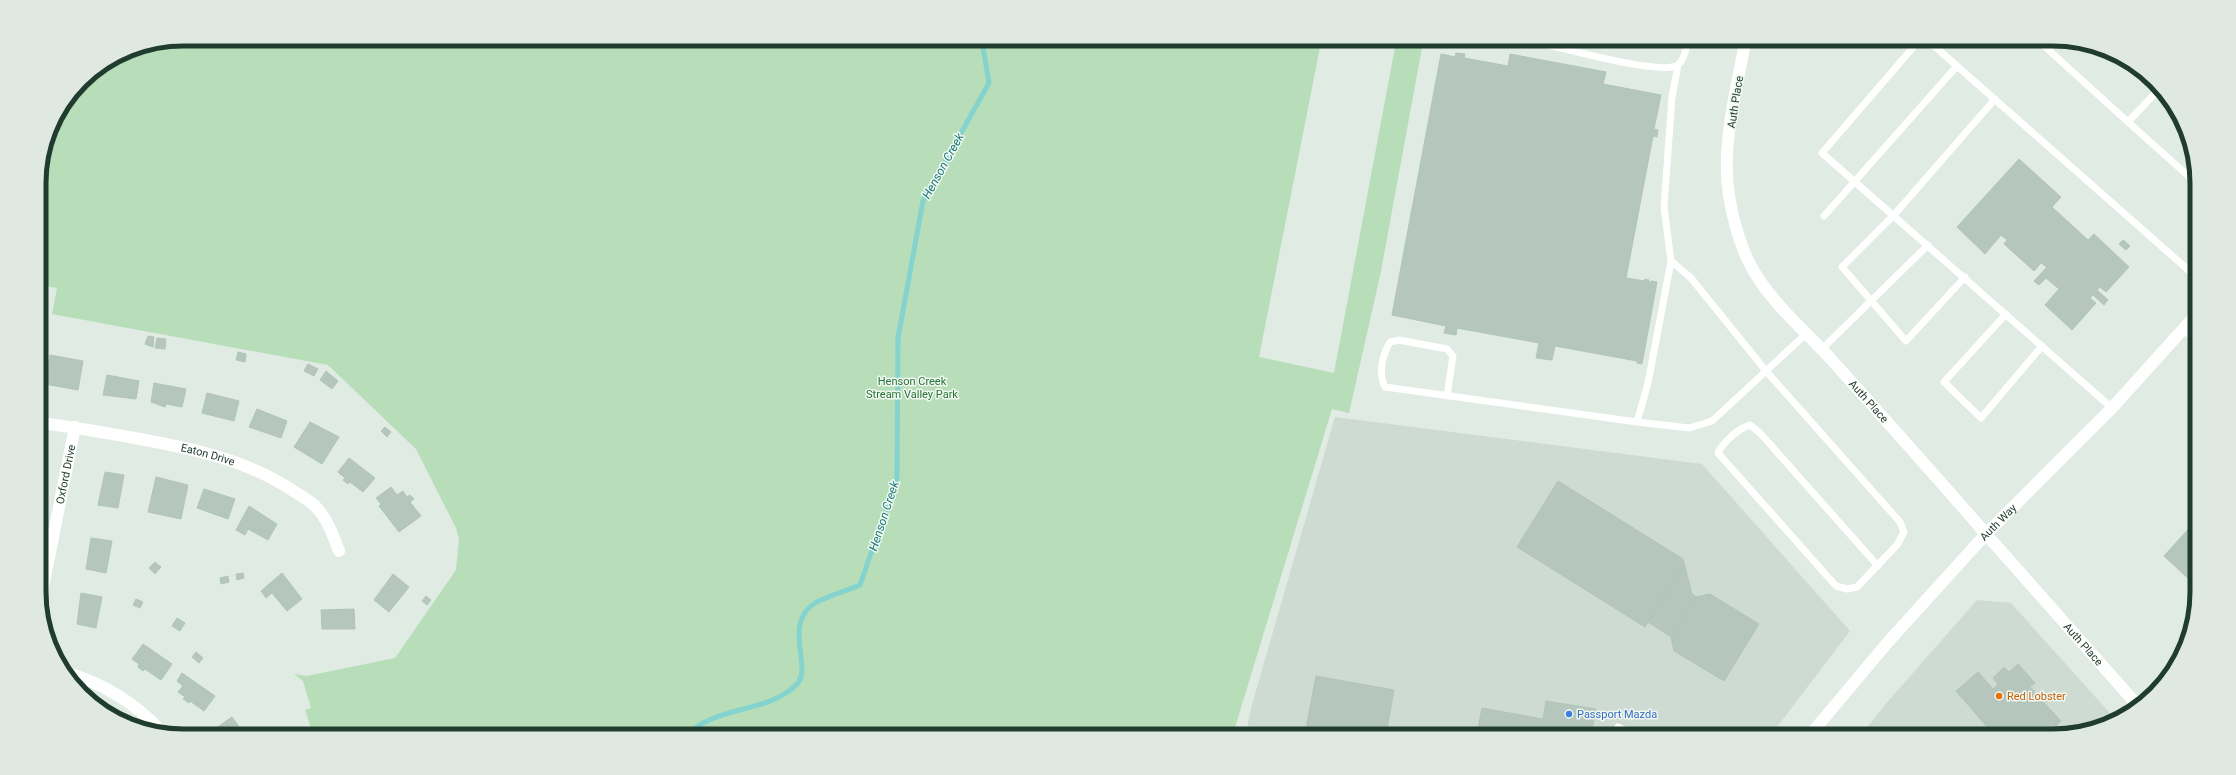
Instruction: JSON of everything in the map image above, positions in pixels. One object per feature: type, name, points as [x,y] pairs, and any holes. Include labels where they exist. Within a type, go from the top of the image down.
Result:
[{"type":"street","name":"Auth Place","points":[[1744,46],[1731,120],[1727,162],[1731,207],[1744,252],[1759,280],[1776,302],[1822,349],[2135,702]]},
{"type":"street","name":"Auth Way","points":[[1815,729],[1888,642],[1986,534],[2189,331]]},
{"type":"street","name":"Eaton Drive","points":[[46,424],[75,427],[219,456],[261,473],[288,487],[314,505],[330,527],[339,551]]},
{"type":"street","name":"Oxford Drive","points":[[46,572],[75,427]]},
{"type":"street","points":[[75,676],[98,684],[124,699],[155,726]]},
{"type":"lane","points":[[1556,46],[1630,64],[1668,69],[1678,65]]},
{"type":"lane","points":[[1637,422],[1648,383],[1671,261],[1664,207],[1672,97],[1678,65],[1685,55],[1686,46]]},
{"type":"lane","points":[[1914,46],[1822,153],[1965,277],[2112,408]]},
{"type":"lane","points":[[1934,46],[2190,271]]},
{"type":"lane","points":[[2044,46],[2190,177]]},
{"type":"lane","points":[[1824,216],[1957,66]]},
{"type":"lane","points":[[2128,122],[2156,93]]},
{"type":"lane","points":[[1965,277],[1906,340],[1870,301],[1842,267],[1894,215],[1995,99]]},
{"type":"lane","points":[[1822,349],[1928,245]]},
{"type":"lane","points":[[1671,261],[1691,278],[1766,371],[1900,522],[1904,532],[1897,545],[1878,566],[1857,587],[1847,589],[1836,586],[1718,453],[1721,447],[1744,427],[1750,425],[1878,566]]},
{"type":"lane","points":[[2006,314],[1944,382],[1981,418],[2042,346]]},
{"type":"lane","points":[[1447,396],[1453,356],[1447,349],[1399,340],[1390,342],[1385,351],[1380,378],[1385,387],[1447,396],[1637,422],[1689,428],[1712,421],[1807,333]]},
{"type":"lane","points":[[1618,727],[1622,729]]},
{"type":"shaded area","points":[[1335,417],[1702,464],[1850,631],[1776,729],[1247,729],[1251,708]]},
{"type":"shaded area","points":[[1977,600],[2011,603],[2112,716],[2097,722],[2062,729],[1866,729],[1883,707]]},
{"type":"green space","name":"Henson Creek Stream Valley Park","points":[[174,46],[1320,46],[1259,357],[1334,373],[1395,46],[1422,46],[1381,271],[1349,413],[1332,409],[1235,729],[311,729],[305,710],[311,708],[303,681],[294,674],[307,676],[395,658],[456,570],[459,539],[456,528],[416,449],[328,365],[52,314],[57,288],[46,286],[46,174],[56,130],[74,99],[99,74],[130,56],[156,49]]},
{"type":"building","points":[[1456,53],[1465,54],[1464,58],[1508,66],[1510,54],[1606,72],[1603,84],[1661,95],[1654,129],[1658,130],[1657,137],[1653,136],[1626,278],[1645,281],[1645,279],[1649,280],[1651,283],[1651,281],[1657,282],[1642,364],[1637,363],[1637,361],[1555,346],[1552,360],[1536,358],[1539,343],[1457,328],[1456,335],[1444,333],[1446,326],[1392,315],[1441,54],[1455,57]]},
{"type":"building","points":[[2019,159],[2061,197],[2052,207],[2088,240],[2094,234],[2129,267],[2106,292],[2100,287],[2097,290],[2108,300],[2104,305],[2093,295],[2090,298],[2096,303],[2072,330],[2045,305],[2059,289],[2046,278],[2039,285],[2034,281],[2047,267],[2041,263],[2034,271],[2004,244],[2007,240],[2001,235],[1985,254],[1957,227]]},
{"type":"building","points":[[2123,240],[2130,246],[2126,250],[2119,244]]},
{"type":"building","points":[[148,336],[154,337],[153,347],[145,344]]},
{"type":"building","points":[[157,338],[166,339],[165,349],[155,348]]},
{"type":"building","points":[[238,352],[246,354],[245,362],[236,360]]},
{"type":"building","points":[[50,355],[83,361],[78,390],[46,384]]},
{"type":"building","points":[[308,364],[318,369],[314,376],[304,371]]},
{"type":"building","points":[[326,371],[338,381],[332,389],[320,380]]},
{"type":"building","points":[[107,375],[139,381],[136,399],[103,395]]},
{"type":"building","points":[[154,383],[186,389],[182,407],[166,404],[165,407],[151,402]]},
{"type":"building","points":[[207,393],[239,401],[234,421],[202,413]]},
{"type":"building","points":[[257,409],[287,421],[281,438],[249,427]]},
{"type":"building","points":[[310,422],[339,437],[322,464],[294,447]]},
{"type":"building","points":[[385,427],[391,432],[387,437],[381,431]]},
{"type":"building","points":[[349,458],[375,478],[363,492],[350,482],[348,484],[343,480],[345,478],[338,472]]},
{"type":"building","points":[[105,472],[124,475],[118,508],[98,505]]},
{"type":"building","points":[[156,477],[188,485],[181,519],[148,512]]},
{"type":"building","points":[[1558,481],[1683,559],[1684,563],[1645,627],[1517,547]]},
{"type":"building","points":[[391,487],[397,495],[403,491],[407,497],[410,495],[414,499],[410,502],[421,516],[399,532],[379,506],[381,504],[376,498]]},
{"type":"building","points":[[204,489],[235,499],[228,519],[197,508]]},
{"type":"building","points":[[249,506],[277,524],[268,540],[248,529],[245,535],[236,530]]},
{"type":"building","points":[[2190,527],[2190,580],[2164,556]]},
{"type":"building","points":[[91,538],[112,541],[106,573],[86,569]]},
{"type":"building","points":[[155,562],[161,567],[155,574],[149,568]]},
{"type":"building","points":[[1684,563],[1692,594],[1696,597],[1671,637],[1648,622]]},
{"type":"building","points":[[243,573],[244,578],[237,580],[236,574]]},
{"type":"building","points":[[282,573],[302,599],[287,611],[272,593],[266,598],[261,591]]},
{"type":"building","points":[[393,574],[409,587],[389,612],[374,600]]},
{"type":"building","points":[[228,576],[229,582],[221,584],[220,578]]},
{"type":"building","points":[[81,593],[102,597],[96,628],[77,624]]},
{"type":"building","points":[[1710,594],[1759,624],[1724,681],[1674,651],[1671,637],[1696,597]]},
{"type":"building","points":[[426,596],[431,600],[427,605],[422,601]]},
{"type":"building","points":[[136,599],[143,602],[140,608],[133,605]]},
{"type":"building","points":[[354,609],[355,629],[322,629],[321,610]]},
{"type":"building","points":[[177,618],[185,623],[180,631],[172,626]]},
{"type":"building","points":[[143,644],[172,664],[161,680],[145,669],[143,671],[138,667],[139,664],[132,659]]},
{"type":"building","points":[[196,652],[203,658],[199,663],[192,657]]},
{"type":"building","name":"Red Lobster","points":[[2018,664],[2035,683],[2030,687],[2061,721],[2056,726],[2059,729],[1989,729],[1956,691],[1978,672],[1993,689],[1998,684],[1993,678],[2004,667],[2009,672]]},
{"type":"building","points":[[182,673],[215,696],[204,711],[190,701],[189,703],[183,699],[185,697],[178,692],[183,686],[177,681]]},
{"type":"building","points":[[1316,676],[1394,690],[1387,729],[1306,729]]},
{"type":"building","name":"Passport Mazda","points":[[1546,701],[1596,709],[1592,729],[1478,729],[1482,708],[1543,719]]},
{"type":"building","points":[[232,717],[241,729],[217,729]]},
{"type":"waterway","name":"Henson Creek","points":[[694,729],[702,723],[716,717],[773,700],[786,693],[797,684],[801,677],[802,668],[799,634],[801,622],[805,612],[819,601],[860,585],[897,478],[898,338],[923,201],[989,83],[983,46]]},
{"type":"place","name":"Red Lobster","points":[[1999,696]]},
{"type":"place","name":"Passport Mazda","points":[[1569,714]]}]
